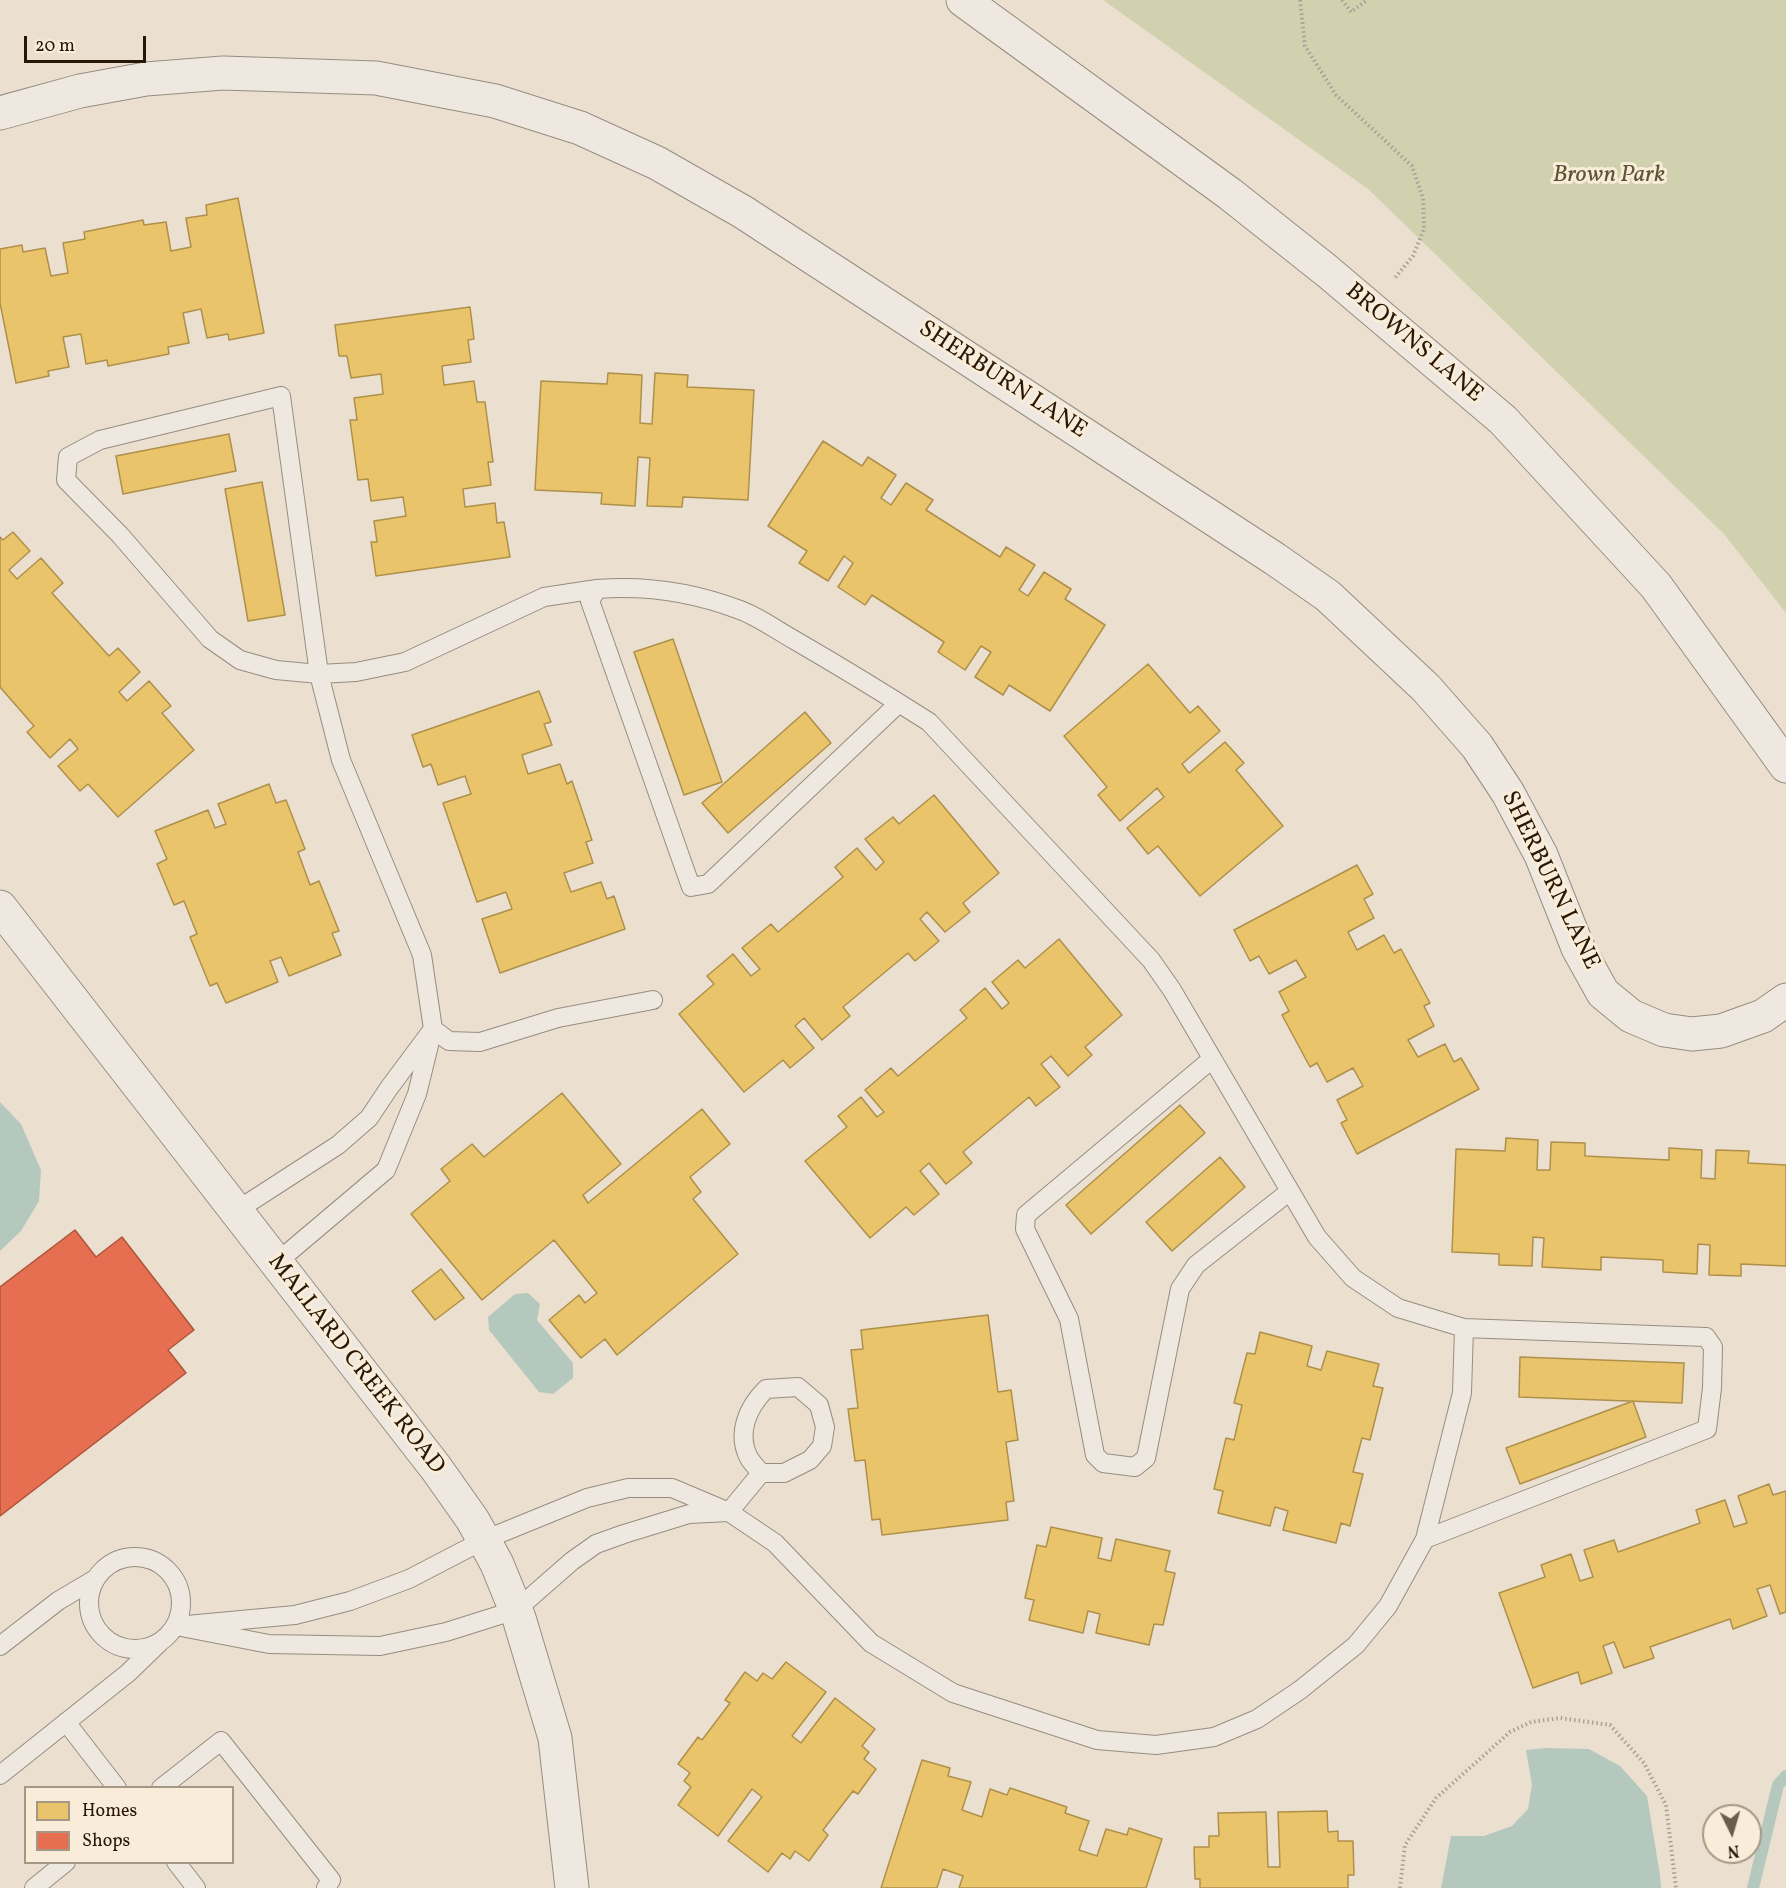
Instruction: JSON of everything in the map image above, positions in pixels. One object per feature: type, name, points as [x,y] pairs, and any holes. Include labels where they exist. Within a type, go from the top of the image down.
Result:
[{"type":"street","name":"BROWNS LANE","points":[[963,0],[1230,194],[1503,420],[1656,586],[1786,766]]},
{"type":"street","name":"SHERBURN LANE","points":[[0,114],[80,91],[157,78],[223,73],[376,78],[495,101],[580,128],[657,163],[743,212],[1275,559],[1328,596],[1426,688],[1477,746],[1508,793],[1541,855],[1583,957],[1604,993],[1631,1016],[1664,1030],[1692,1034],[1721,1032],[1763,1016],[1786,1000]]},
{"type":"street","name":"MALLARD CREEK ROAD","points":[[0,908],[436,1468],[472,1519],[497,1564],[516,1610],[555,1738],[573,1888]]},
{"type":"lane","points":[[276,1263],[386,1170],[417,1094],[433,1029],[422,955],[341,760],[319,674],[281,396],[99,440],[68,457],[66,480],[120,535],[210,639],[240,660],[276,670],[319,674],[356,672],[405,662],[544,597],[597,589],[632,586],[694,595],[742,610],[866,682],[928,722],[1151,960],[1172,990],[1317,1237],[1353,1278],[1398,1308],[1464,1328],[1706,1337],[1713,1347],[1712,1388],[1707,1429],[1425,1539]]},
{"type":"lane","points":[[597,589],[590,601],[691,887],[708,884],[898,703]]},
{"type":"lane","points":[[433,1029],[448,1041],[480,1042],[558,1018],[653,1000]]},
{"type":"lane","points":[[236,1211],[338,1145],[369,1118],[433,1029]]},
{"type":"lane","points":[[1212,1059],[1026,1215],[1025,1229],[1069,1319],[1095,1455],[1103,1463],[1135,1467],[1146,1458],[1180,1289],[1196,1265],[1290,1191]]},
{"type":"lane","points":[[176,1626],[295,1615],[350,1601],[409,1580],[484,1540],[587,1498],[628,1488],[672,1488],[729,1512],[776,1543],[871,1643],[953,1693],[1097,1740],[1156,1744],[1214,1737],[1257,1719],[1300,1690],[1356,1645],[1388,1606],[1425,1539],[1461,1393],[1464,1328]]},
{"type":"lane","points":[[798,1387],[819,1405],[825,1427],[822,1446],[810,1460],[784,1473],[761,1473],[749,1458],[744,1441],[746,1419],[753,1401],[766,1389],[798,1387]]},
{"type":"lane","points":[[176,1626],[269,1644],[380,1646],[446,1632],[516,1610],[572,1561],[596,1544],[689,1514],[729,1512],[761,1473]]},
{"type":"lane","points":[[0,1646],[58,1601],[95,1579],[107,1566],[124,1558],[142,1557],[159,1563],[173,1575],[181,1591],[182,1610],[176,1626],[163,1640],[128,1673],[0,1774]]},
{"type":"lane","points":[[95,1579],[89,1596],[90,1614],[98,1630],[111,1643],[129,1649],[147,1648],[163,1640]]},
{"type":"lane","points":[[66,1722],[115,1786]]},
{"type":"lane","points":[[164,1786],[221,1741],[331,1880],[326,1888]]},
{"type":"lane","points":[[34,1888],[65,1864]]},
{"type":"lane","points":[[177,1864],[196,1888]]},
{"type":"path","points":[[1300,0],[1305,46],[1336,96],[1412,166],[1423,198],[1424,229],[1413,256],[1370,308]]},
{"type":"path","points":[[1342,0],[1351,12],[1367,0]]},
{"type":"path","points":[[1400,1888],[1405,1845],[1436,1798],[1510,1732],[1531,1722],[1560,1718],[1611,1725],[1644,1763],[1666,1805],[1676,1888]]},
{"type":"green space","name":"Brown Park","points":[[1103,0],[1786,0],[1786,613],[1724,534],[1368,189]]},
{"type":"shaded area","points":[[0,1102],[21,1124],[41,1170],[39,1201],[21,1231],[0,1251]]},
{"type":"shaded area","points":[[528,1293],[540,1304],[537,1320],[573,1363],[573,1378],[553,1394],[539,1392],[489,1330],[488,1317],[515,1294]]},
{"type":"shaded area","points":[[1589,1749],[1620,1766],[1647,1796],[1661,1888],[1441,1888],[1451,1836],[1484,1836],[1512,1826],[1528,1809],[1532,1785],[1526,1750]]},
{"type":"building: Homes","points":[[238,198],[264,333],[229,340],[228,334],[207,338],[201,309],[183,313],[189,343],[168,347],[169,354],[108,366],[107,360],[86,364],[81,334],[63,337],[69,367],[48,371],[49,376],[16,383],[0,303],[0,249],[22,245],[23,252],[45,248],[51,276],[68,273],[63,243],[85,239],[84,232],[143,220],[144,225],[166,222],[171,251],[191,247],[186,218],[207,215],[206,205]]},
{"type":"building: Homes","points":[[470,307],[474,339],[468,340],[471,362],[442,366],[444,385],[474,381],[477,402],[485,402],[493,462],[488,462],[491,485],[463,489],[465,507],[495,503],[497,523],[504,522],[510,557],[376,576],[371,542],[377,542],[374,521],[406,516],[403,497],[371,501],[368,479],[358,480],[350,420],[357,420],[354,398],[383,394],[381,374],[351,378],[347,356],[339,356],[335,325]]},
{"type":"building: Homes","points":[[608,373],[642,375],[640,423],[652,424],[655,373],[688,375],[687,387],[754,390],[748,500],[683,497],[682,507],[647,506],[650,458],[638,457],[635,506],[601,504],[602,493],[535,490],[541,381],[607,384]]},
{"type":"building: Homes","points":[[229,434],[236,471],[123,494],[116,456]]},
{"type":"building: Homes","points":[[823,441],[862,466],[868,457],[896,475],[881,498],[891,505],[906,483],[933,500],[926,510],[1000,557],[1006,547],[1035,565],[1019,590],[1028,596],[1044,572],[1071,589],[1065,599],[1105,625],[1050,711],[1009,685],[1003,695],[975,677],[991,652],[981,646],[965,670],[938,652],[944,642],[872,595],[865,605],[838,587],[853,563],[844,556],[828,581],[799,563],[807,551],[768,526]]},
{"type":"building: Homes","points":[[262,482],[285,615],[248,621],[225,489]]},
{"type":"building: Homes","points":[[13,532],[30,551],[9,570],[17,579],[41,558],[63,583],[52,593],[109,656],[118,648],[140,672],[119,692],[127,701],[149,681],[171,706],[162,713],[194,750],[118,817],[88,784],[80,791],[58,766],[78,749],[70,739],[50,758],[27,732],[34,726],[0,687],[0,537],[3,540]]},
{"type":"building: Homes","points":[[673,639],[722,782],[684,795],[634,652]]},
{"type":"building: Homes","points":[[1148,664],[1190,713],[1198,706],[1220,731],[1182,764],[1189,773],[1225,742],[1244,763],[1236,770],[1283,826],[1200,896],[1158,846],[1148,854],[1127,828],[1164,797],[1157,788],[1120,821],[1098,795],[1107,787],[1064,736]]},
{"type":"building: Homes","points":[[539,691],[551,722],[544,724],[552,745],[522,755],[528,774],[560,764],[567,784],[572,781],[592,840],[586,842],[593,863],[564,873],[571,892],[601,882],[607,899],[614,896],[625,929],[500,973],[482,919],[512,909],[506,892],[477,902],[443,803],[471,794],[465,776],[438,785],[431,764],[423,767],[412,735]]},
{"type":"building: Homes","points":[[805,712],[831,743],[728,833],[702,803]]},
{"type":"building: Homes","points":[[269,784],[276,803],[286,800],[305,849],[298,852],[310,885],[319,881],[339,931],[332,933],[341,955],[289,976],[281,957],[270,961],[278,982],[226,1003],[217,983],[210,986],[190,937],[197,934],[184,901],[174,905],[157,864],[167,859],[155,831],[208,810],[215,828],[226,824],[218,804]]},
{"type":"building: Homes","points":[[934,795],[999,873],[963,903],[970,912],[945,932],[927,912],[920,919],[939,941],[915,961],[908,953],[843,1007],[850,1016],[822,1040],[804,1018],[795,1026],[814,1048],[790,1068],[783,1060],[744,1092],[679,1014],[714,984],[707,976],[733,954],[751,976],[760,969],[742,948],[771,924],[778,932],[843,877],[835,867],[857,848],[876,870],[884,862],[865,839],[893,817],[899,824]]},
{"type":"building: Homes","points":[[1357,865],[1373,894],[1364,899],[1374,918],[1348,932],[1357,950],[1384,935],[1394,953],[1401,949],[1430,1003],[1424,1006],[1434,1026],[1408,1040],[1418,1057],[1445,1044],[1454,1062],[1461,1058],[1479,1089],[1357,1154],[1341,1123],[1347,1120],[1337,1100],[1363,1086],[1353,1068],[1327,1082],[1317,1063],[1310,1067],[1282,1015],[1289,1011],[1279,992],[1306,977],[1296,960],[1269,974],[1259,956],[1250,961],[1234,930]]},
{"type":"building: Homes","points":[[1059,939],[1122,1015],[1085,1047],[1092,1055],[1068,1076],[1051,1056],[1041,1064],[1060,1087],[1036,1106],[1029,1097],[963,1152],[972,1163],[946,1184],[929,1163],[920,1171],[939,1194],[914,1215],[906,1207],[870,1238],[805,1161],[847,1127],[838,1116],[861,1097],[877,1117],[884,1112],[865,1090],[891,1068],[898,1076],[967,1018],[960,1010],[985,988],[1002,1009],[1009,1003],[992,982],[1018,960],[1025,968]]},
{"type":"building: Homes","points":[[562,1093],[621,1164],[583,1195],[588,1203],[702,1109],[730,1144],[690,1177],[701,1192],[693,1199],[738,1254],[617,1355],[605,1339],[581,1358],[549,1320],[579,1295],[585,1303],[597,1293],[554,1240],[482,1300],[411,1214],[450,1181],[441,1169],[472,1144],[484,1157]]},
{"type":"building: Homes","points":[[1180,1105],[1205,1133],[1091,1234],[1066,1205]]},
{"type":"building: Homes","points":[[1506,1138],[1538,1140],[1537,1170],[1550,1170],[1551,1142],[1585,1143],[1585,1156],[1669,1160],[1669,1148],[1702,1150],[1701,1178],[1715,1179],[1716,1150],[1749,1151],[1748,1163],[1786,1165],[1786,1266],[1741,1264],[1741,1276],[1709,1275],[1710,1245],[1698,1244],[1697,1274],[1663,1272],[1663,1260],[1601,1257],[1601,1270],[1542,1267],[1544,1238],[1533,1237],[1532,1266],[1499,1265],[1499,1254],[1452,1252],[1456,1149],[1505,1151]]},
{"type":"building: Homes","points":[[1220,1157],[1245,1187],[1172,1251],[1146,1222]]},
{"type":"building: Homes","points":[[441,1269],[464,1298],[435,1320],[412,1291]]},
{"type":"building: Homes","points":[[988,1315],[998,1392],[1011,1390],[1018,1440],[1006,1442],[1014,1501],[1006,1502],[1008,1520],[882,1535],[880,1519],[872,1520],[865,1460],[855,1461],[848,1409],[858,1408],[851,1350],[863,1349],[861,1330]]},
{"type":"building: Homes","points":[[1260,1332],[1312,1346],[1307,1366],[1321,1370],[1327,1351],[1379,1364],[1373,1386],[1383,1388],[1370,1440],[1362,1438],[1353,1472],[1363,1474],[1350,1526],[1341,1523],[1336,1543],[1283,1530],[1288,1511],[1275,1507],[1270,1526],[1218,1513],[1223,1491],[1214,1489],[1226,1438],[1234,1440],[1242,1405],[1234,1403],[1247,1353],[1255,1354]]},
{"type":"building: Homes","points":[[1520,1357],[1684,1363],[1682,1403],[1519,1397]]},
{"type":"building: Homes","points":[[1633,1401],[1646,1437],[1520,1484],[1506,1448]]},
{"type":"building: Homes","points":[[1769,1484],[1773,1495],[1786,1491],[1786,1612],[1780,1614],[1770,1585],[1757,1589],[1767,1616],[1733,1629],[1730,1619],[1650,1647],[1654,1658],[1624,1668],[1614,1642],[1603,1646],[1612,1673],[1581,1684],[1578,1672],[1533,1688],[1499,1593],[1545,1577],[1541,1565],[1571,1554],[1580,1581],[1593,1577],[1584,1550],[1614,1540],[1618,1552],[1700,1523],[1696,1510],[1725,1500],[1734,1527],[1747,1523],[1738,1496]]},
{"type":"building: Homes","points":[[1051,1527],[1102,1538],[1098,1558],[1111,1561],[1116,1539],[1170,1551],[1165,1571],[1175,1573],[1163,1625],[1154,1624],[1149,1645],[1096,1633],[1100,1614],[1088,1611],[1083,1633],[1029,1620],[1034,1600],[1025,1598],[1037,1545],[1046,1547]]},
{"type":"building: Homes","points":[[786,1662],[826,1692],[792,1736],[801,1743],[835,1698],[875,1729],[862,1746],[869,1752],[864,1759],[876,1769],[858,1794],[853,1791],[823,1830],[828,1835],[809,1861],[795,1851],[790,1859],[782,1853],[768,1872],[728,1841],[762,1797],[752,1789],[718,1836],[678,1805],[691,1787],[684,1781],[690,1773],[678,1764],[698,1737],[702,1740],[730,1703],[725,1700],[745,1672],[757,1681],[763,1673],[772,1679]]},
{"type":"building: Homes","points":[[922,1760],[950,1768],[948,1776],[971,1782],[962,1810],[982,1817],[990,1789],[1007,1795],[1010,1788],[1067,1807],[1065,1813],[1089,1821],[1079,1850],[1097,1856],[1106,1829],[1127,1835],[1129,1828],[1162,1839],[1146,1888],[959,1888],[963,1876],[943,1869],[937,1888],[881,1888]]},
{"type":"building: Homes","points":[[1327,1811],[1328,1832],[1338,1831],[1338,1841],[1353,1841],[1354,1875],[1348,1875],[1348,1888],[1200,1888],[1200,1879],[1195,1879],[1194,1847],[1209,1847],[1209,1836],[1219,1836],[1218,1813],[1266,1812],[1268,1867],[1280,1867],[1278,1812]]},
{"type":"building: Shops","points":[[75,1230],[96,1257],[122,1237],[194,1330],[168,1350],[186,1373],[0,1516],[0,1287]]},
{"type":"waterway","points":[[1753,1888],[1778,1785],[1786,1776]]}]
